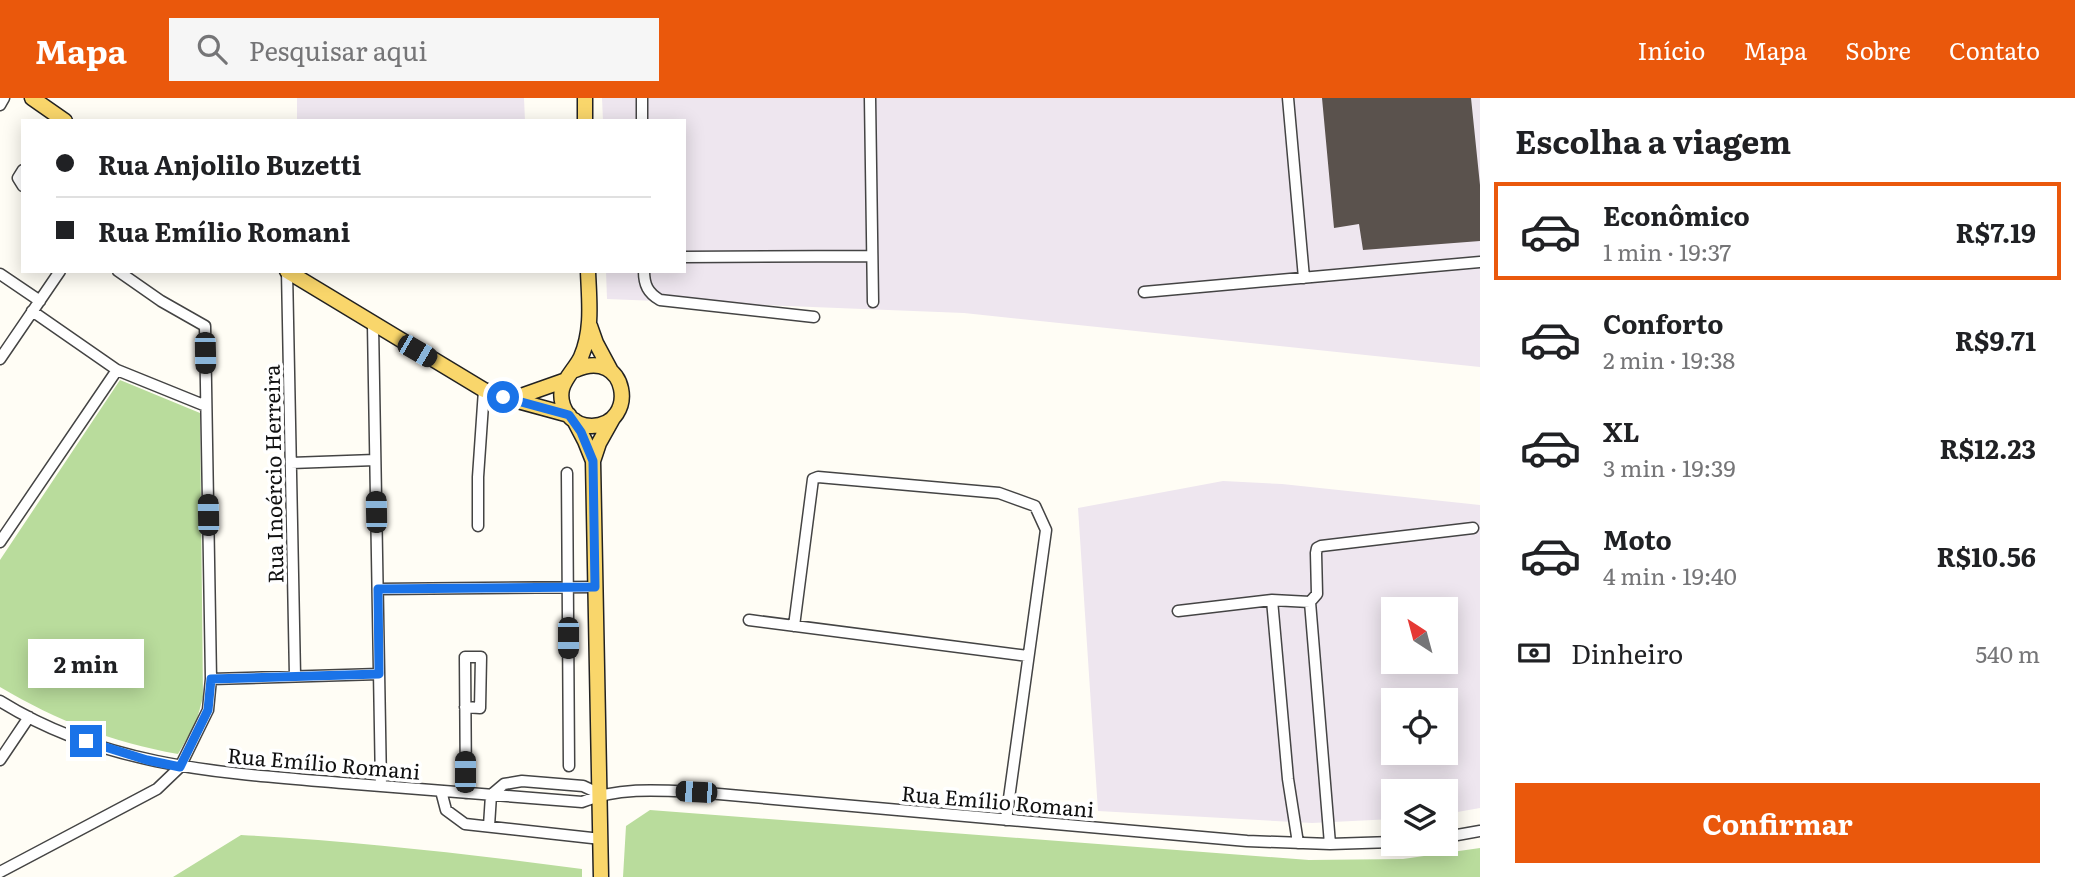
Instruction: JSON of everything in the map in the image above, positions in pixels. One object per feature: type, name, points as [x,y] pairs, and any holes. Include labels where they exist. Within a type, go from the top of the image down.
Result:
[{"type":"main road","points":[[32,98],[62,119]]},
{"type":"main road","points":[[585,98],[585,119]]},
{"type":"main road","points":[[290,273],[484,390],[590,426],[607,422],[614,417]]},
{"type":"main road","points":[[588,273],[590,326],[584,350],[570,375],[562,398],[593,461]]},
{"type":"main road","points":[[590,326],[596,343],[619,380],[622,399],[599,443],[593,461],[601,877]]},
{"type":"main road","points":[[513,399],[594,365],[612,372]]},
{"type":"street","points":[[0,105],[5,98]]},
{"type":"street","points":[[642,98],[642,119]]},
{"type":"street","points":[[870,98],[873,302]]},
{"type":"street","points":[[1288,98],[1304,278]]},
{"type":"street","points":[[686,257],[872,256]]},
{"type":"street","points":[[1144,292],[1480,262]]},
{"type":"street","points":[[0,359],[59,273]]},
{"type":"street","points":[[0,872],[145,796],[180,767],[208,710],[211,679],[205,326],[161,301],[121,273]]},
{"type":"street","name":"Rua Inoércio Herreira","points":[[287,273],[295,676]]},
{"type":"street","points":[[644,273],[649,294],[660,300],[814,317]]},
{"type":"street","points":[[0,274],[40,301]]},
{"type":"street","points":[[32,312],[117,370],[206,406]]},
{"type":"street","points":[[373,325],[381,786]]},
{"type":"street","points":[[0,542],[117,370]]},
{"type":"street","points":[[478,526],[478,477],[484,390]]},
{"type":"street","points":[[291,463],[375,460]]},
{"type":"street","points":[[567,473],[569,766]]},
{"type":"street","points":[[794,626],[813,479],[818,477],[999,493],[1035,506],[1046,530],[1006,820]]},
{"type":"street","points":[[1330,844],[1310,602],[1317,594],[1317,548],[1473,528]]},
{"type":"street","points":[[378,589],[595,587]]},
{"type":"street","points":[[1178,611],[1272,600],[1310,602]]},
{"type":"street","points":[[1272,600],[1288,779],[1298,843]]},
{"type":"street","points":[[749,620],[1028,656]]},
{"type":"street","points":[[465,707],[480,708],[481,657],[465,657],[465,707],[466,793]]},
{"type":"street","points":[[211,679],[379,674]]},
{"type":"street","name":"Rua Emílio Romani","points":[[0,701],[29,717],[99,745],[180,767],[224,773],[582,802],[600,794],[641,791],[696,792],[1298,843],[1381,842]]},
{"type":"street","points":[[0,760],[29,717]]},
{"type":"street","name":"Rua Emílio Romani","points":[[491,795],[504,783],[522,781],[583,786],[600,794]]},
{"type":"street","points":[[441,791],[446,810],[465,824],[601,839]]},
{"type":"street","points":[[488,826],[491,795]]},
{"type":"street","points":[[1458,835],[1480,831]]},
{"type":"shaded area","points":[[297,98],[524,98],[525,119],[297,119]]},
{"type":"shaded area","points":[[602,98],[1480,98],[1480,367],[964,313],[607,299],[606,273],[686,273],[686,119],[603,119]]},
{"type":"shaded area","points":[[1223,481],[1282,484],[1480,505],[1480,808],[1458,812],[1458,779],[1381,779],[1381,820],[1312,823],[1098,811],[1078,508]]},
{"type":"green space","points":[[120,380],[200,413],[203,697],[196,723],[178,754],[86,729],[0,687],[0,560]]},
{"type":"green space","points":[[650,810],[1309,860],[1458,856],[1458,851],[1480,848],[1480,877],[623,877],[626,826]]},
{"type":"green space","points":[[241,835],[369,844],[497,858],[582,869],[582,877],[173,877]]},
{"type":"building","points":[[1322,98],[1471,98],[1480,185],[1480,241],[1363,250],[1359,224],[1334,228]]},
{"type":"route","points":[[86,741],[180,767],[208,710],[211,679],[379,674],[378,589],[595,587],[593,461],[585,441],[569,415],[503,397]]}]
